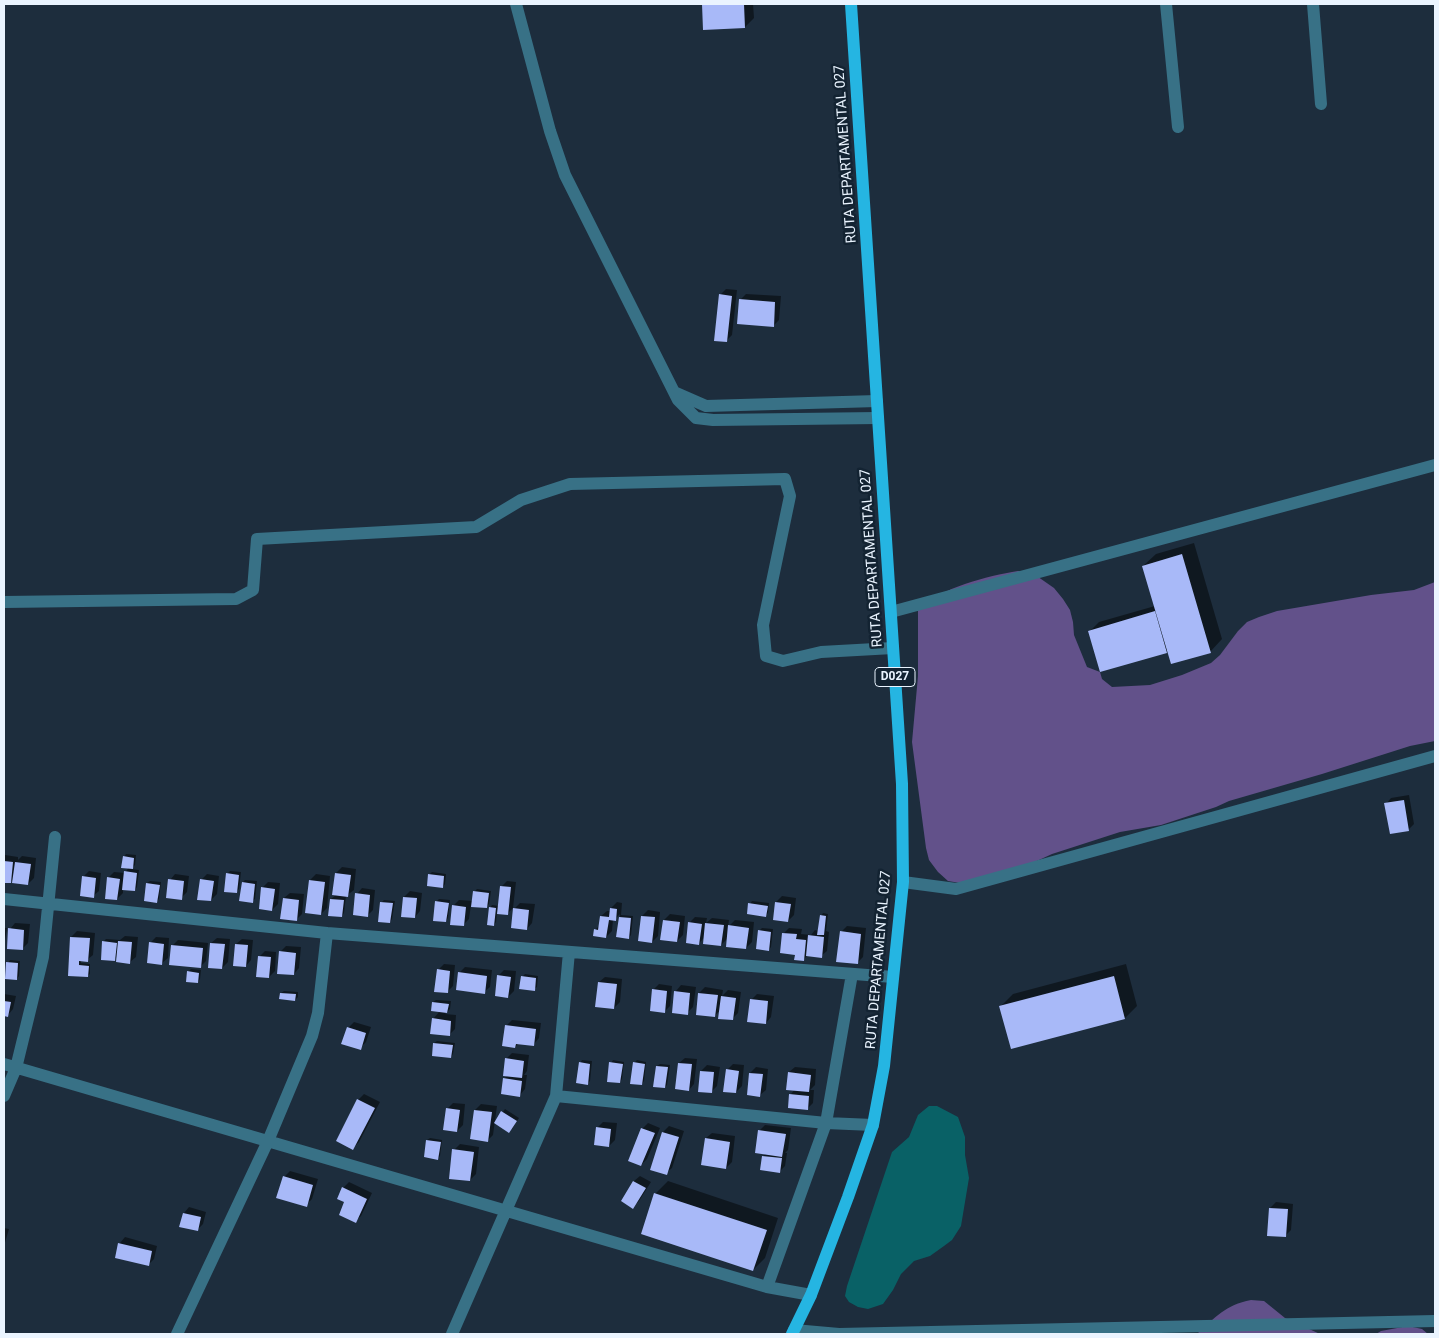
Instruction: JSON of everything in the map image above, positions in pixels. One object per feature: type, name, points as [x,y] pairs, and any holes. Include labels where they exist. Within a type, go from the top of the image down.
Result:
[{"type":"main road","name":"RUTA DEPARTAMENTAL 027","points":[[793,1332],[811,1295],[873,1125],[884,1066],[903,882],[902,784],[851,4]]},
{"type":"street","points":[[516,4],[550,131],[566,175],[678,400],[696,418],[714,420],[878,418]]},
{"type":"street","points":[[1166,4],[1178,127]]},
{"type":"street","points":[[1313,4],[1321,104]]},
{"type":"street","points":[[674,392],[706,406],[877,401]]},
{"type":"street","points":[[891,612],[1435,465]]},
{"type":"street","points":[[4,602],[236,599],[253,590],[257,539],[476,527],[522,500],[570,484],[785,479],[790,496],[763,626],[766,656],[783,661],[821,652],[893,648]]},
{"type":"street","points":[[903,882],[956,888],[1435,756]]},
{"type":"street","points":[[4,1096],[10,1066],[43,957],[55,837]]},
{"type":"street","points":[[4,899],[48,902],[328,933],[893,977]]},
{"type":"street","points":[[177,1334],[268,1141],[312,1036],[318,1013],[328,933]]},
{"type":"street","points":[[452,1334],[556,1096],[569,952]]},
{"type":"street","points":[[767,1287],[826,1124],[852,974]]},
{"type":"street","points":[[10,1066],[767,1287],[811,1295]]},
{"type":"street","points":[[556,1096],[826,1124],[873,1125]]},
{"type":"street","points":[[793,1332],[840,1334],[1435,1322]]},
{"type":"shaded area","points":[[1018,571],[1031,572],[1054,588],[1063,599],[1070,610],[1074,635],[1087,667],[1100,672],[1102,679],[1112,687],[1150,685],[1211,663],[1247,622],[1277,611],[1371,595],[1414,590],[1435,582],[1435,741],[1410,746],[1229,801],[1161,825],[1120,832],[1052,854],[1013,872],[960,883],[948,881],[929,860],[912,742],[918,676],[918,609],[939,595],[965,584]]},
{"type":"shaded area","points":[[929,1106],[937,1106],[958,1117],[965,1137],[965,1155],[969,1178],[961,1226],[952,1240],[930,1256],[914,1261],[901,1274],[883,1304],[868,1309],[858,1307],[849,1302],[845,1296],[847,1286],[892,1152],[909,1137],[918,1115]]},
{"type":"shaded area","points":[[1251,1300],[1264,1301],[1285,1318],[1320,1334],[1197,1334],[1227,1308]]},
{"type":"shaded area","points":[[1408,1326],[1422,1329],[1428,1334],[1376,1334],[1381,1331]]},
{"type":"building","points":[[702,4],[744,4],[745,28],[703,30]]},
{"type":"building","points":[[719,294],[732,296],[727,342],[714,341]]},
{"type":"building","points":[[739,299],[775,302],[774,327],[737,324]]},
{"type":"building","points":[[1182,554],[1211,653],[1171,664],[1142,566]]},
{"type":"building","points":[[1155,611],[1167,653],[1100,672],[1088,631]]},
{"type":"building","points":[[1404,800],[1409,831],[1390,834],[1384,803]]},
{"type":"building","points":[[123,856],[134,858],[133,869],[121,868]]},
{"type":"building","points":[[4,861],[13,862],[11,883],[4,883]]},
{"type":"building","points":[[15,862],[31,864],[28,885],[12,883]]},
{"type":"building","points":[[124,871],[137,873],[135,891],[122,890]]},
{"type":"building","points":[[226,873],[239,875],[237,893],[224,892]]},
{"type":"building","points":[[335,873],[351,875],[348,897],[332,895]]},
{"type":"building","points":[[428,874],[444,876],[443,888],[427,886]]},
{"type":"building","points":[[82,876],[96,878],[94,898],[80,896]]},
{"type":"building","points":[[107,877],[120,879],[117,900],[105,899]]},
{"type":"building","points":[[168,879],[184,881],[182,900],[166,898]]},
{"type":"building","points":[[200,879],[214,881],[211,901],[197,900]]},
{"type":"building","points":[[309,880],[325,882],[321,915],[305,913]]},
{"type":"building","points":[[242,882],[255,884],[253,903],[239,901]]},
{"type":"building","points":[[146,883],[160,885],[157,903],[144,901]]},
{"type":"building","points":[[500,886],[511,887],[508,915],[497,914]]},
{"type":"building","points":[[261,887],[275,889],[272,911],[259,909]]},
{"type":"building","points":[[473,891],[489,893],[487,908],[471,907]]},
{"type":"building","points":[[355,893],[370,895],[368,917],[353,915]]},
{"type":"building","points":[[403,897],[417,898],[415,918],[401,917]]},
{"type":"building","points":[[283,898],[299,900],[297,921],[280,919]]},
{"type":"building","points":[[330,899],[344,900],[342,917],[328,916]]},
{"type":"building","points":[[435,901],[449,903],[446,922],[433,921]]},
{"type":"building","points":[[380,902],[393,903],[390,923],[378,922]]},
{"type":"building","points":[[775,902],[791,904],[788,922],[773,920]]},
{"type":"building","points":[[748,903],[768,906],[766,917],[747,914]]},
{"type":"building","points":[[452,905],[466,907],[464,926],[450,925]]},
{"type":"building","points":[[489,907],[496,908],[494,926],[487,925]]},
{"type":"building","points":[[513,908],[529,910],[527,930],[511,928]]},
{"type":"building","points":[[610,908],[617,909],[616,921],[609,920],[606,938],[593,936],[594,929],[598,930],[600,916],[609,917]]},
{"type":"building","points":[[820,915],[826,916],[824,935],[817,935]]},
{"type":"building","points":[[641,916],[655,917],[652,943],[638,941]]},
{"type":"building","points":[[619,917],[631,918],[629,939],[616,937]]},
{"type":"building","points":[[663,920],[680,922],[677,942],[660,940]]},
{"type":"building","points":[[688,922],[702,924],[699,945],[686,943]]},
{"type":"building","points":[[705,923],[724,925],[721,946],[703,944]]},
{"type":"building","points":[[728,925],[749,928],[746,949],[726,947]]},
{"type":"building","points":[[8,928],[24,930],[23,950],[7,949]]},
{"type":"building","points":[[758,930],[771,932],[769,951],[756,949]]},
{"type":"building","points":[[840,931],[861,934],[858,964],[836,962]]},
{"type":"building","points":[[782,933],[797,934],[796,939],[806,940],[804,961],[794,960],[795,955],[780,953]]},
{"type":"building","points":[[808,935],[824,937],[822,958],[806,956]]},
{"type":"building","points":[[70,937],[90,938],[88,962],[79,961],[79,965],[89,966],[88,977],[68,976]]},
{"type":"building","points":[[102,941],[117,943],[115,961],[101,960]]},
{"type":"building","points":[[118,941],[132,942],[130,964],[116,962]]},
{"type":"building","points":[[149,942],[164,944],[162,965],[147,963]]},
{"type":"building","points":[[210,943],[225,944],[222,969],[208,968]]},
{"type":"building","points":[[235,944],[248,945],[246,967],[233,966]]},
{"type":"building","points":[[171,945],[203,948],[201,968],[169,965]]},
{"type":"building","points":[[279,951],[296,953],[294,975],[277,974]]},
{"type":"building","points":[[258,956],[271,957],[269,978],[256,977]]},
{"type":"building","points":[[6,962],[18,963],[17,980],[5,979]]},
{"type":"building","points":[[437,969],[450,971],[448,993],[434,992]]},
{"type":"building","points":[[187,971],[199,973],[198,983],[186,982]]},
{"type":"building","points":[[458,972],[487,976],[485,994],[456,990]]},
{"type":"building","points":[[497,975],[511,977],[508,998],[495,996]]},
{"type":"building","points":[[521,976],[536,978],[535,991],[519,989]]},
{"type":"building","points":[[1114,976],[1125,1019],[1011,1049],[999,1006]]},
{"type":"building","points":[[598,982],[617,984],[614,1009],[595,1007]]},
{"type":"building","points":[[652,989],[667,991],[665,1013],[650,1011]]},
{"type":"building","points":[[674,991],[690,993],[688,1015],[672,1013]]},
{"type":"building","points":[[280,993],[296,994],[295,1001],[279,999]]},
{"type":"building","points":[[698,993],[718,995],[715,1017],[696,1015]]},
{"type":"building","points":[[721,996],[736,998],[733,1020],[718,1019]]},
{"type":"building","points":[[750,999],[768,1001],[766,1024],[747,1022]]},
{"type":"building","points":[[4,1001],[11,1002],[8,1017],[4,1016]]},
{"type":"building","points":[[432,1002],[449,1004],[447,1013],[431,1011]]},
{"type":"building","points":[[432,1018],[451,1021],[450,1036],[430,1034]]},
{"type":"building","points":[[505,1025],[536,1029],[534,1046],[516,1044],[515,1048],[502,1046]]},
{"type":"building","points":[[347,1027],[366,1033],[361,1050],[341,1044]]},
{"type":"building","points":[[433,1043],[453,1045],[451,1058],[432,1056]]},
{"type":"building","points":[[505,1058],[524,1061],[522,1078],[503,1076]]},
{"type":"building","points":[[579,1062],[590,1064],[588,1085],[576,1083]]},
{"type":"building","points":[[609,1062],[623,1064],[620,1083],[607,1082]]},
{"type":"building","points":[[633,1062],[645,1064],[642,1085],[630,1084]]},
{"type":"building","points":[[678,1063],[692,1064],[689,1091],[675,1089]]},
{"type":"building","points":[[656,1066],[668,1067],[665,1088],[653,1087]]},
{"type":"building","points":[[726,1069],[739,1071],[736,1093],[723,1092]]},
{"type":"building","points":[[700,1071],[714,1072],[712,1093],[698,1092]]},
{"type":"building","points":[[788,1072],[811,1075],[809,1092],[786,1090]]},
{"type":"building","points":[[749,1073],[763,1074],[760,1097],[747,1095]]},
{"type":"building","points":[[503,1078],[522,1081],[520,1097],[501,1094]]},
{"type":"building","points":[[789,1094],[809,1096],[808,1110],[788,1108]]},
{"type":"building","points":[[357,1099],[375,1108],[353,1150],[336,1141]]},
{"type":"building","points":[[446,1108],[460,1110],[457,1132],[443,1130]]},
{"type":"building","points":[[474,1110],[492,1112],[488,1142],[470,1139]]},
{"type":"building","points":[[501,1111],[517,1121],[509,1133],[494,1123]]},
{"type":"building","points":[[596,1127],[611,1129],[609,1147],[594,1145]]},
{"type":"building","points":[[641,1128],[655,1133],[641,1166],[628,1161]]},
{"type":"building","points":[[758,1130],[786,1134],[782,1157],[755,1153]]},
{"type":"building","points":[[662,1132],[679,1137],[667,1175],[650,1170]]},
{"type":"building","points":[[705,1138],[730,1142],[726,1169],[701,1165]]},
{"type":"building","points":[[426,1140],[441,1142],[438,1160],[424,1157]]},
{"type":"building","points":[[452,1149],[474,1152],[470,1181],[449,1179]]},
{"type":"building","points":[[762,1156],[782,1158],[780,1173],[760,1170]]},
{"type":"building","points":[[283,1176],[313,1185],[307,1207],[276,1198]]},
{"type":"building","points":[[633,1181],[646,1188],[633,1209],[621,1201]]},
{"type":"building","points":[[342,1187],[367,1199],[356,1223],[339,1215],[344,1202],[337,1199]]},
{"type":"building","points":[[654,1193],[767,1230],[753,1271],[641,1234]]},
{"type":"building","points":[[1269,1208],[1288,1209],[1286,1237],[1267,1236]]},
{"type":"building","points":[[183,1213],[201,1217],[198,1231],[179,1227]]},
{"type":"building","points":[[118,1243],[152,1251],[149,1266],[115,1258]]}]
